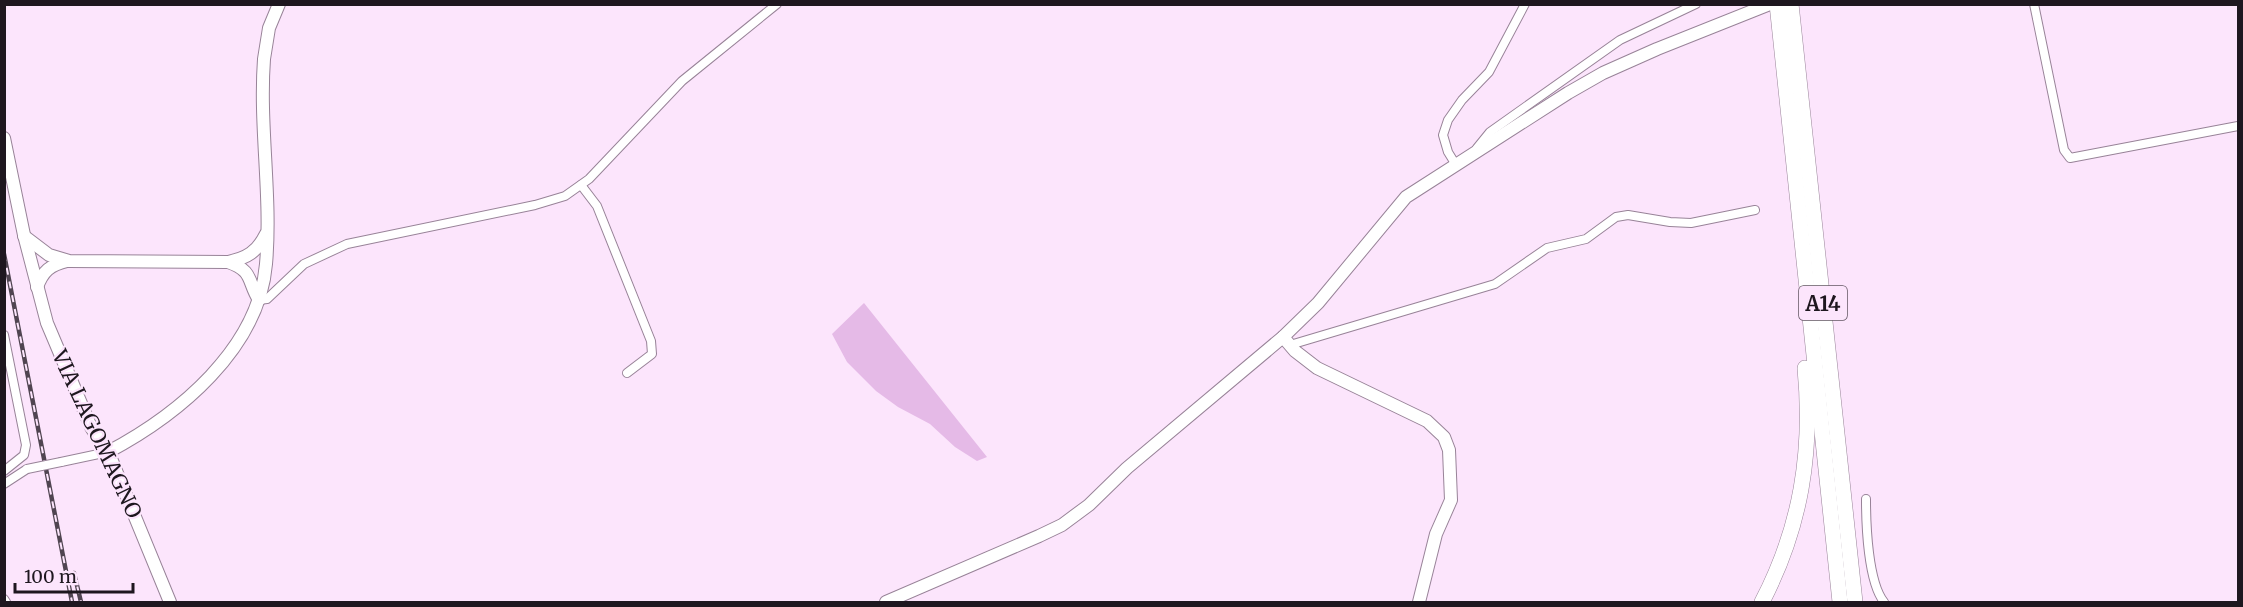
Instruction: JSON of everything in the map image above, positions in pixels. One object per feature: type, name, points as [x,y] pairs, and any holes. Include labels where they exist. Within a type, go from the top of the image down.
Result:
[{"type":"highway","name":"A14","points":[[1777,4],[1840,603]]},
{"type":"highway","name":"A14","points":[[1791,4],[1856,603]]},
{"type":"highway","points":[[1762,603],[1779,571],[1797,517],[1806,468],[1807,380],[1792,158]]},
{"type":"street","points":[[4,484],[27,470],[108,452],[155,423],[212,375],[240,336],[259,300],[266,268],[262,75],[269,28],[279,4]]},
{"type":"street","points":[[259,300],[267,300],[304,264],[337,247],[375,236],[551,201],[565,196],[581,185],[682,81],[777,4]]},
{"type":"street","points":[[1456,165],[1448,152],[1443,135],[1448,120],[1462,100],[1489,72],[1525,4]]},
{"type":"street","points":[[1471,155],[1490,132],[1620,40],[1696,4]]},
{"type":"street","points":[[2034,4],[2064,150],[2070,158],[2238,126]]},
{"type":"street","points":[[886,603],[1070,519],[1089,505],[1127,468],[1286,341],[1398,204],[1471,155],[1603,73],[1764,7]]},
{"type":"street","name":"VIA LAGOMAGNO","points":[[4,138],[30,262],[53,340],[91,428],[108,452],[171,603]]},
{"type":"street","points":[[581,185],[597,206],[651,341],[652,354],[649,359],[627,372]]},
{"type":"street","points":[[1286,341],[1495,284],[1547,249],[1586,239],[1616,217],[1628,215],[1691,223],[1755,210]]},
{"type":"street","points":[[235,263],[254,252],[267,233]]},
{"type":"street","points":[[24,235],[50,260]]},
{"type":"street","points":[[30,262],[50,260],[235,263],[255,259],[266,268]]},
{"type":"street","points":[[37,287],[50,260]]},
{"type":"street","points":[[235,263],[248,273],[259,300]]},
{"type":"street","points":[[4,335],[26,445],[24,455],[4,471]]},
{"type":"street","points":[[1286,341],[1303,358],[1336,379],[1388,401],[1434,425],[1444,437],[1449,450],[1451,500],[1436,534],[1419,603]]},
{"type":"street","points":[[1866,499],[1870,554],[1879,596],[1884,603]]},
{"type":"shaded area","points":[[864,303],[987,457],[977,461],[955,447],[930,424],[898,407],[876,391],[847,362],[832,334]]},
{"type":"railway","points":[[4,254],[72,602]]},
{"type":"railway","points":[[74,573],[81,602]]}]
